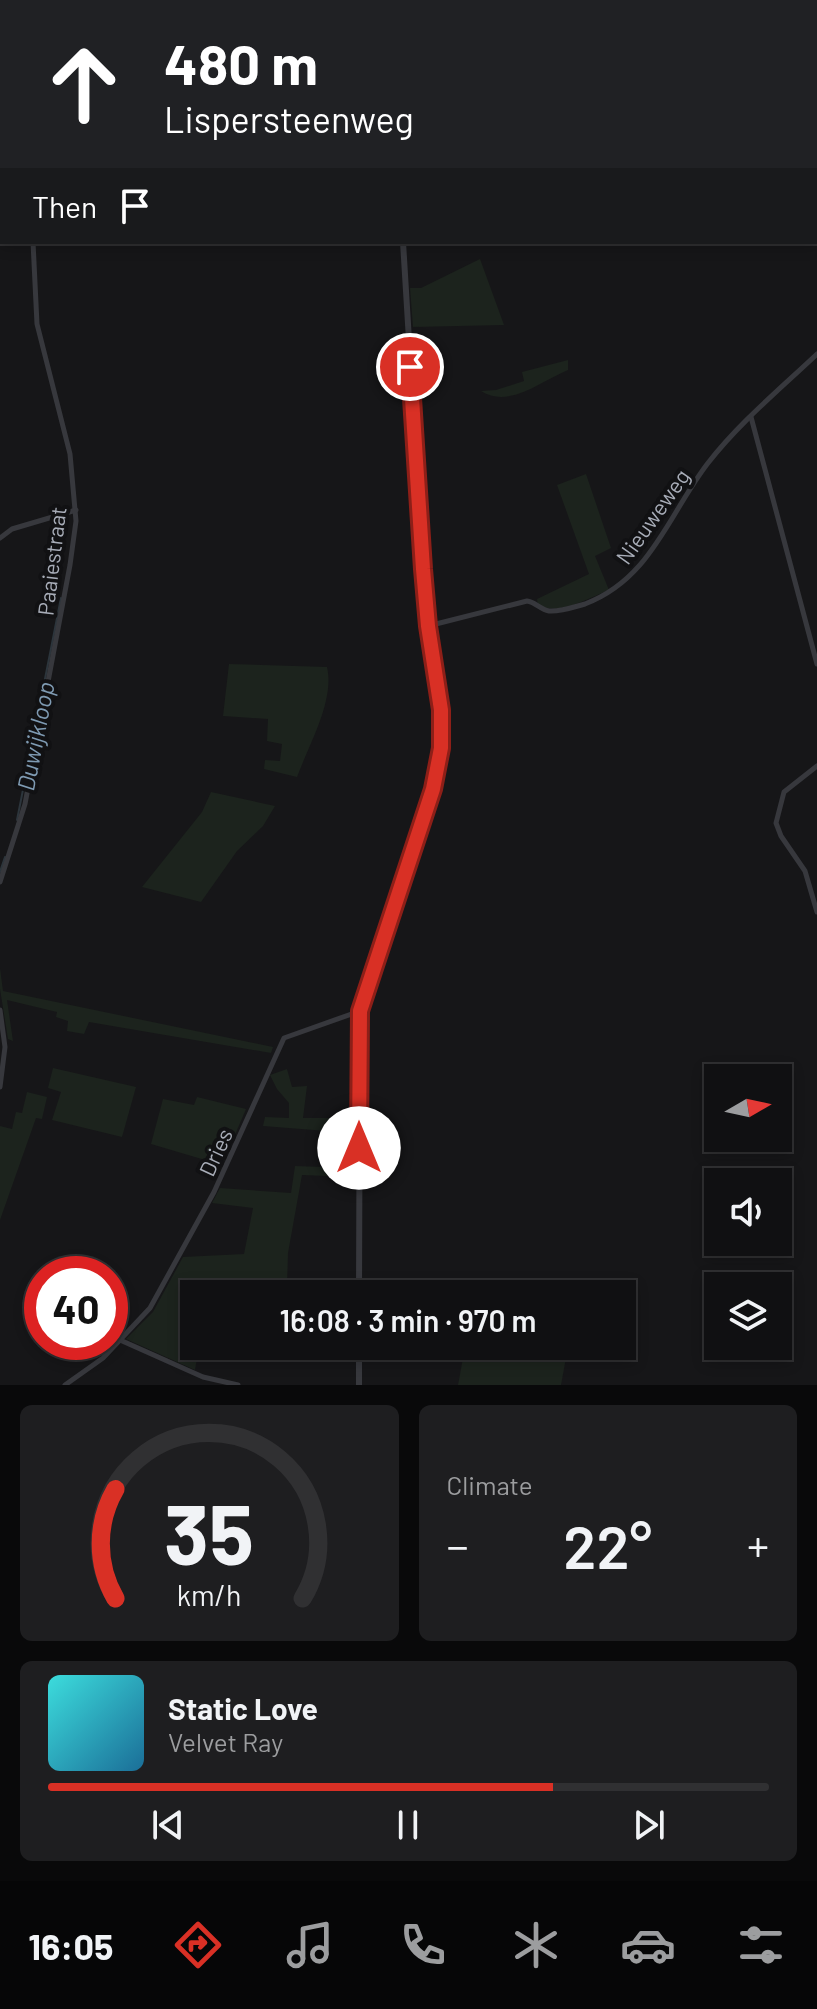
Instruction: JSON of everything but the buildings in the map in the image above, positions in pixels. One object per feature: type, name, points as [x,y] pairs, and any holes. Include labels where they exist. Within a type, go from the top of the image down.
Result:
[{"type":"street","name":"Paaiestraat","points":[[0,882],[25,804],[73,550],[76,510],[70,454],[37,324],[33,244]]},
{"type":"street","points":[[359,1280],[360,1011],[433,789],[441,748],[441,710],[428,626],[403,244]]},
{"type":"street","name":"Nieuweweg","points":[[428,626],[527,601],[541,609],[557,611],[581,605],[622,585],[658,542],[707,464],[817,354]]},
{"type":"street","points":[[751,417],[817,664]]},
{"type":"street","points":[[0,538],[12,529],[76,510]]},
{"type":"street","points":[[817,766],[784,792],[776,823],[781,836],[805,871],[817,912]]},
{"type":"street","points":[[0,1010],[5,1047],[0,1087]]},
{"type":"street","name":"Dries","points":[[128,1331],[150,1308],[214,1192],[281,1042],[292,1033],[360,1011]]},
{"type":"street","points":[[128,1344],[203,1377],[238,1385]]},
{"type":"street","name":"Dries","points":[[65,1385],[100,1360]]},
{"type":"street","points":[[359,1360],[359,1385]]},
{"type":"shaded area","points":[[480,259],[504,325],[413,327],[410,288],[421,288]]},
{"type":"shaded area","points":[[568,360],[568,370],[514,395],[492,396],[481,391],[496,390],[524,381],[522,372]]},
{"type":"shaded area","points":[[586,474],[611,548],[595,556],[609,590],[574,605],[546,608],[538,605],[537,599],[589,574],[557,485]]},
{"type":"shaded area","points":[[229,664],[327,667],[324,708],[297,777],[264,769],[265,760],[280,761],[282,744],[267,741],[268,719],[223,716]]},
{"type":"shaded area","points":[[211,792],[275,806],[263,826],[237,851],[201,902],[142,887],[202,812]]},
{"type":"shaded area","points":[[0,968],[3,991],[273,1047],[271,1053],[89,1022],[84,1034],[67,1031],[68,1021],[56,1017],[57,1012],[7,1000],[13,1041],[8,1039]]},
{"type":"shaded area","points":[[53,1068],[136,1087],[122,1137],[52,1120],[61,1092],[48,1088]]},
{"type":"shaded area","points":[[287,1069],[292,1087],[307,1086],[303,1118],[349,1118],[352,1120],[352,1133],[263,1126],[265,1117],[289,1118],[289,1103],[270,1075]]},
{"type":"shaded area","points":[[27,1092],[47,1097],[42,1119],[36,1118],[0,1220],[0,1126],[12,1129],[16,1112],[22,1113]]},
{"type":"shaded area","points":[[197,1097],[246,1109],[222,1165],[151,1144],[163,1099],[194,1105]]},
{"type":"shaded area","points":[[295,1166],[352,1168],[352,1177],[302,1175],[288,1253],[287,1280],[180,1280],[180,1360],[197,1360],[195,1370],[128,1340],[153,1312],[183,1257],[244,1254],[253,1208],[212,1203],[220,1188],[291,1193]]},
{"type":"shaded area","points":[[463,1360],[566,1360],[561,1385],[458,1385]]},
{"type":"waterway","name":"Duwijkloop","points":[[17,820],[61,598]]},
{"type":"waterway","name":"Duwijkloop","points":[[0,872],[5,857]]},
{"type":"route","points":[[359,1148],[360,1011],[433,789],[441,748],[441,710],[423,569],[410,367]]}]
